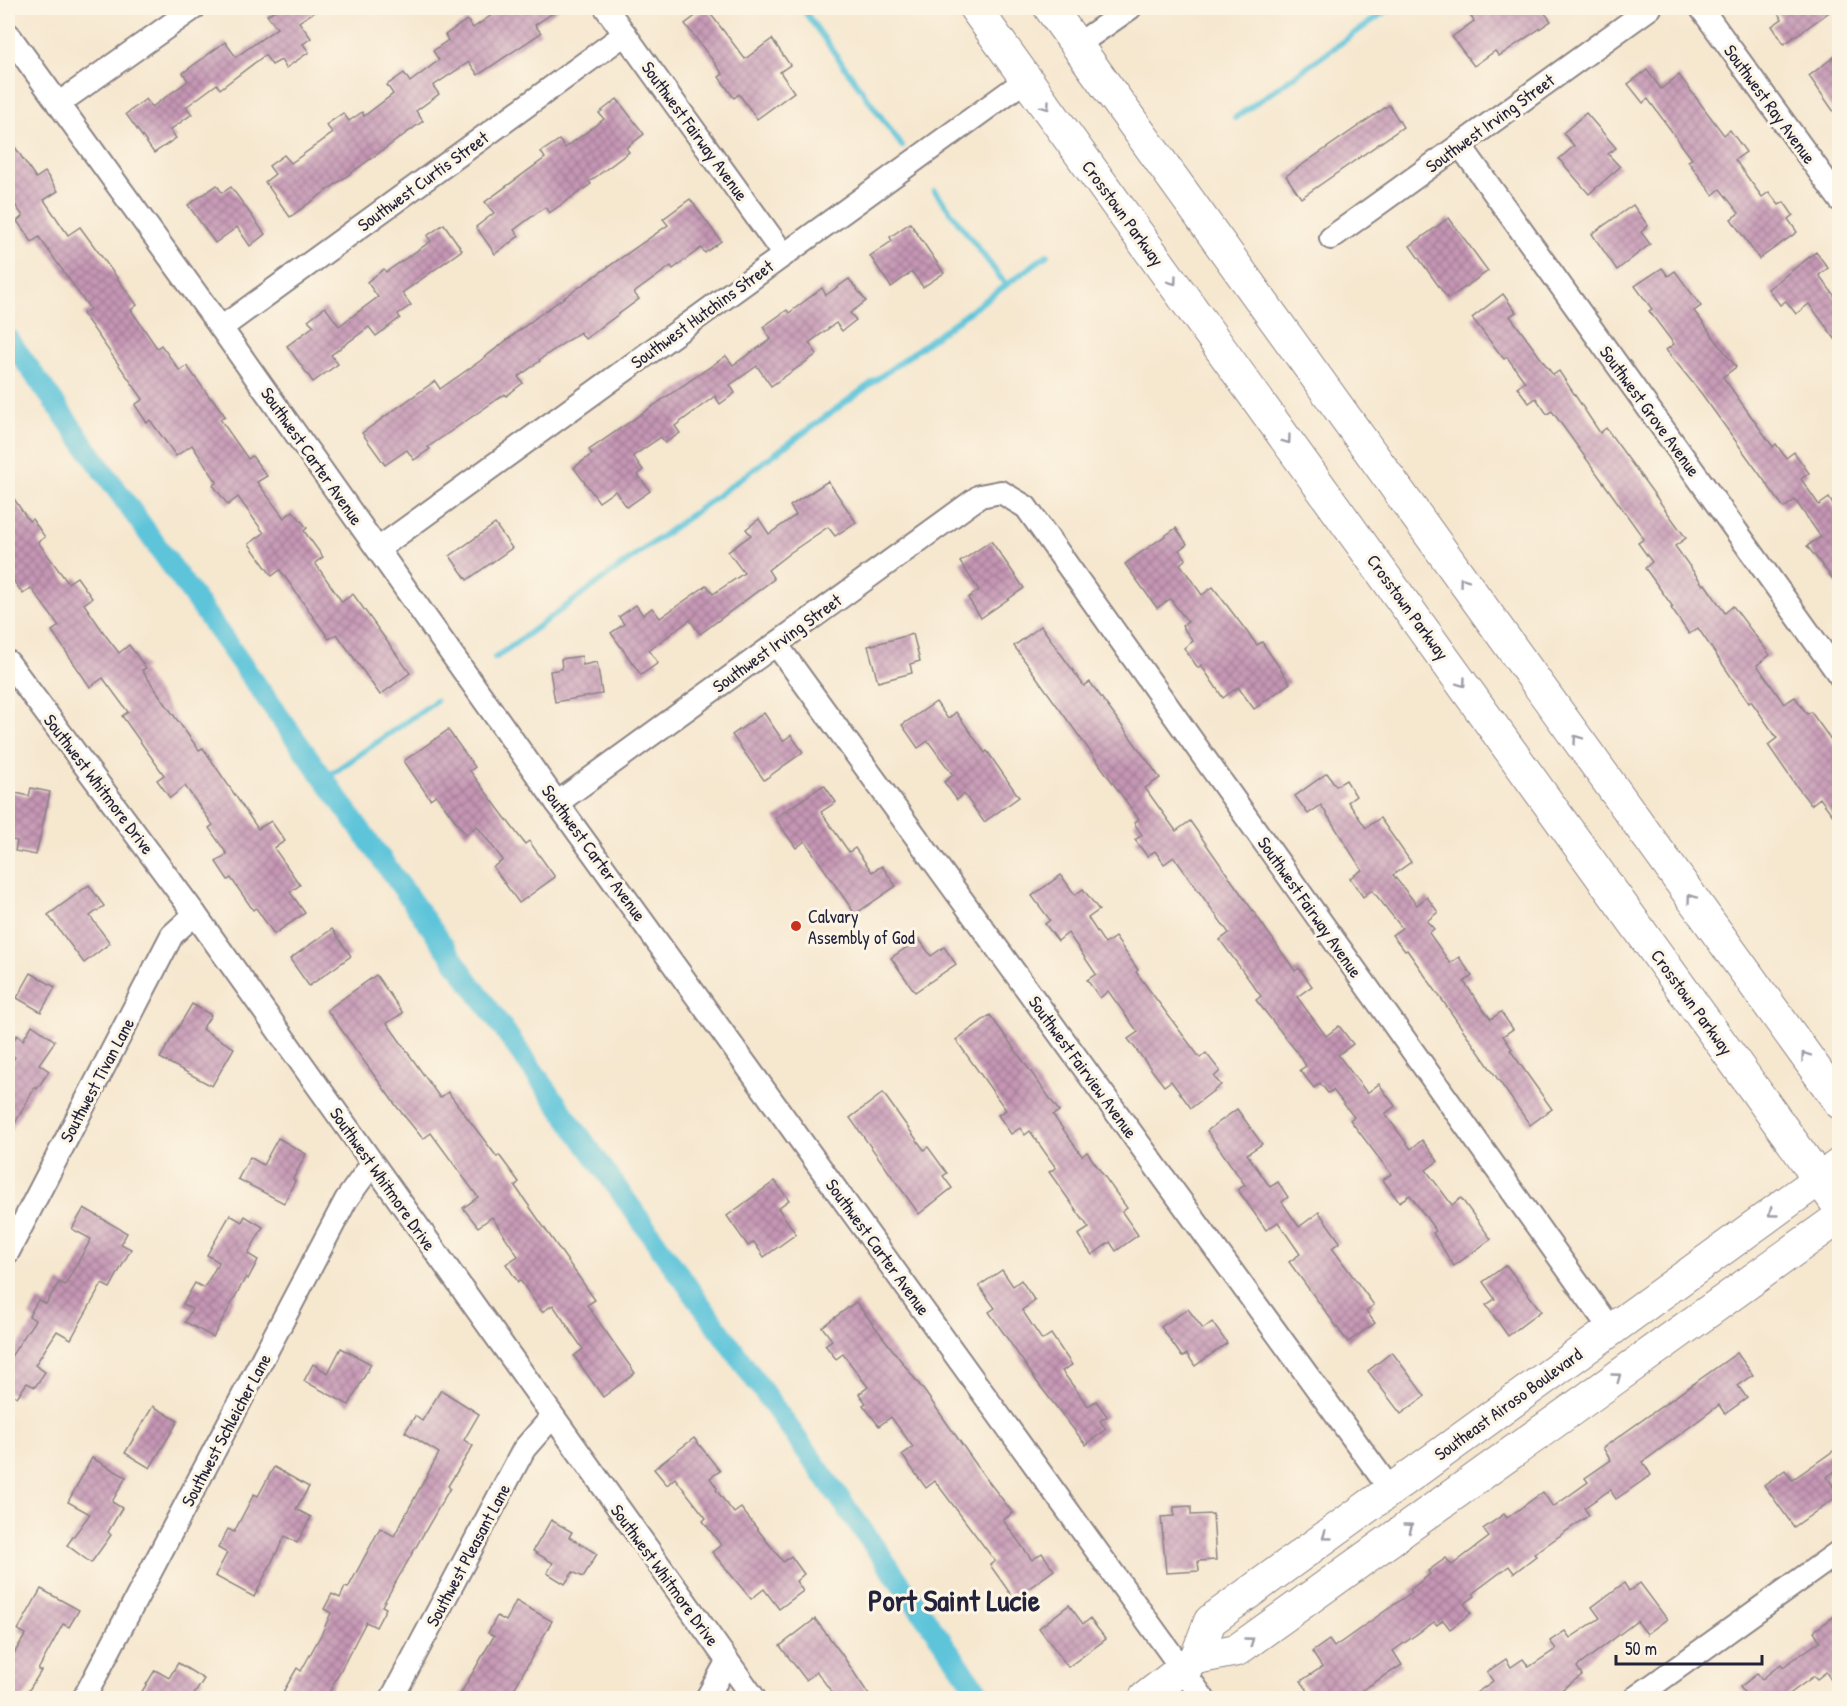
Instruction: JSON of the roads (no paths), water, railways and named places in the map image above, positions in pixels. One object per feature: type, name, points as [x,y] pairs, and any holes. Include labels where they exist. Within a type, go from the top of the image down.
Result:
[{"type":"main road","name":"Crosstown Parkway","points":[[975,8],[1829,1172],[1839,1208]]},
{"type":"main road","points":[[1050,8],[1839,1103]]},
{"type":"main road","name":"Southeast Airoso Boulevard","points":[[1189,1664],[1210,1620],[1829,1172]]},
{"type":"main road","points":[[1144,1698],[1189,1664],[1237,1650],[1839,1217]]},
{"type":"street","points":[[58,104],[194,8]]},
{"type":"street","name":"Southwest Fairway Avenue","points":[[606,8],[783,255]]},
{"type":"street","points":[[1077,45],[1130,8]]},
{"type":"street","name":"Southwest Irving Street","points":[[1331,238],[1650,8]]},
{"type":"street","name":"Southwest Ray Avenue","points":[[1701,8],[1839,200]]},
{"type":"street","name":"Southwest Carter Avenue","points":[[8,34],[221,328],[557,803],[1189,1664],[1203,1698]]},
{"type":"street","name":"Southwest Curtis Street","points":[[221,328],[625,34]]},
{"type":"street","name":"Southwest Hutchins Street","points":[[378,549],[1027,79]]},
{"type":"street","name":"Southwest Grove Avenue","points":[[1460,145],[1839,676]]},
{"type":"street","name":"Southwest Fairway Avenue","points":[[1001,492],[1026,507],[1611,1330]]},
{"type":"street","name":"Southwest Irving Street","points":[[557,803],[980,496],[1001,492]]},
{"type":"street","name":"Southwest Fairview Avenue","points":[[776,644],[1390,1490]]},
{"type":"street","name":"Southwest Whitmore Drive","points":[[8,662],[195,914],[754,1698]]},
{"type":"street","name":"Southwest Tivan Lane","points":[[8,1252],[172,935],[195,914]]},
{"type":"street","name":"Southwest Schleicher Lane","points":[[84,1698],[346,1200],[372,1164]]},
{"type":"street","name":"Southwest Pleasant Lane","points":[[392,1698],[524,1449],[552,1417]]},
{"type":"street","points":[[1635,1698],[1839,1551]]},
{"type":"street","points":[[707,1698],[727,1662]]},
{"type":"waterway","points":[[802,8],[902,146]]},
{"type":"waterway","points":[[1235,118],[1390,8]]},
{"type":"waterway","points":[[935,191],[1006,285]]},
{"type":"waterway","points":[[495,658],[1047,255]]},
{"type":"waterway","points":[[8,338],[983,1698]]},
{"type":"waterway","points":[[324,779],[436,701]]},
{"type":"place","name":"Calvary Assembly of God","points":[[796,926]]},
{"type":"district","name":"Port Saint Lucie","points":[[954,1600]]}]
